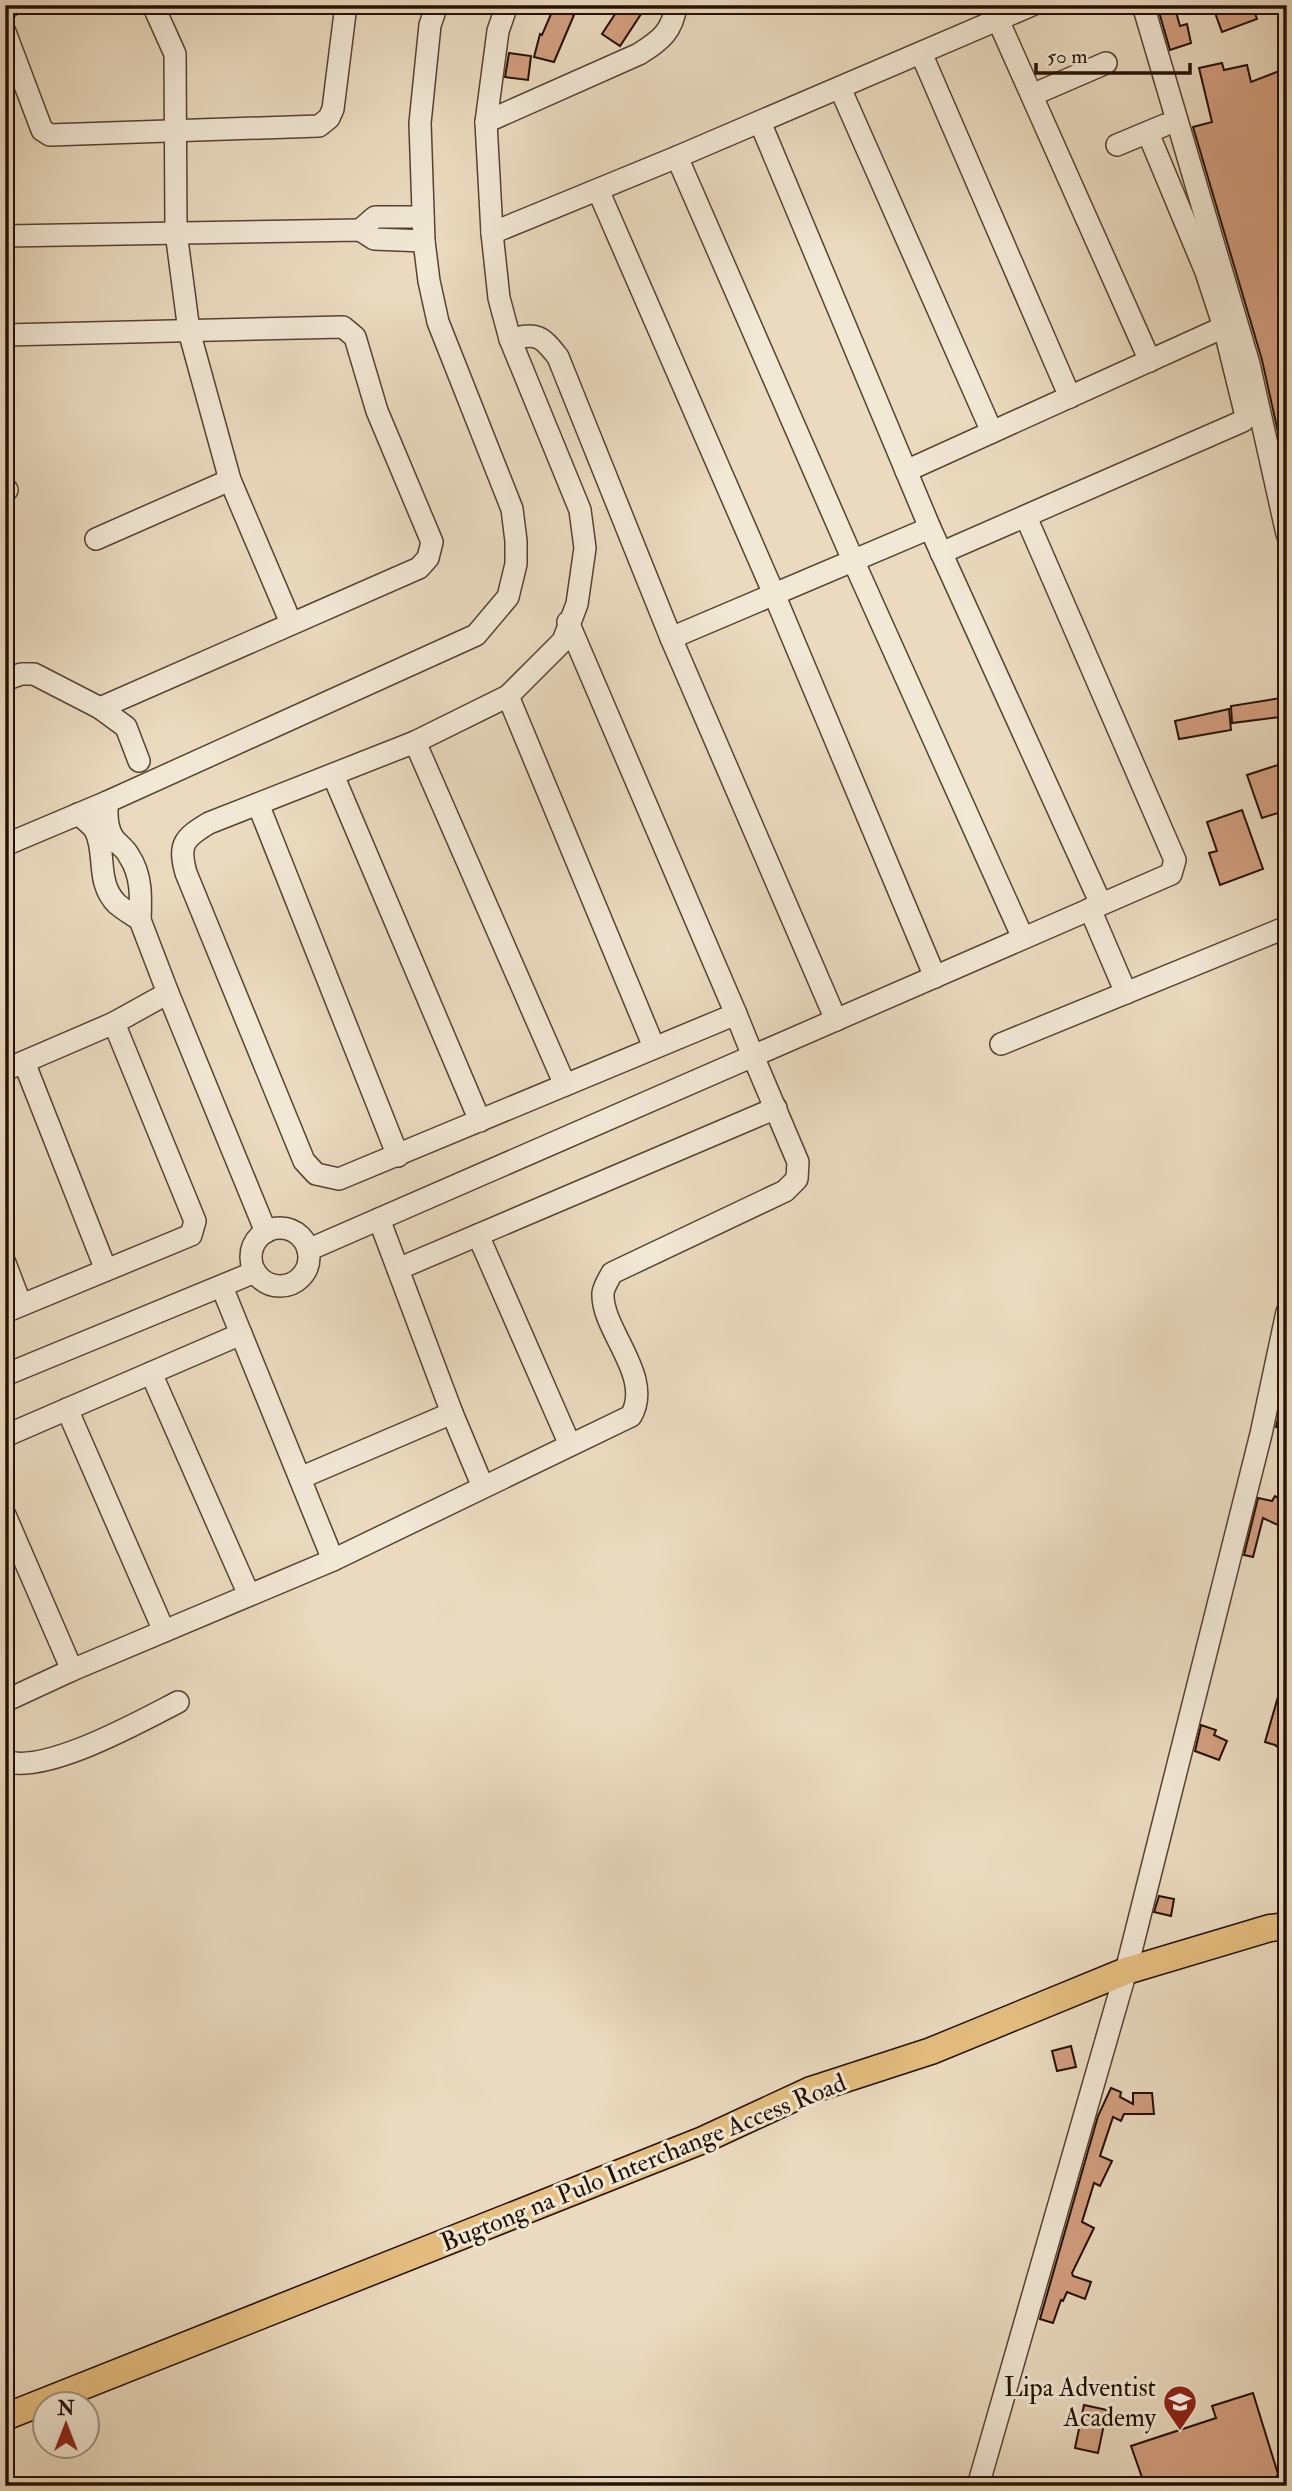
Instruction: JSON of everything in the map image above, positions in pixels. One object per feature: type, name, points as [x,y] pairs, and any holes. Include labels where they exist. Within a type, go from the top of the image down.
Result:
[{"type":"main road","name":"Bugtong na Pulo Interchange Access Road","points":[[5,2417],[703,2140],[811,2090],[931,2051],[1126,1971],[1270,1928],[1287,1926]]},
{"type":"street","points":[[5,10],[11,5]]},
{"type":"street","points":[[153,5],[174,54],[176,232],[189,331],[230,480],[291,623]]},
{"type":"street","points":[[5,32],[42,130],[46,134],[318,126],[334,109],[346,5]]},
{"type":"street","points":[[5,845],[107,802],[476,635],[508,597],[516,564],[512,509],[438,322],[424,241],[420,123],[429,25],[437,5]]},
{"type":"street","points":[[507,5],[498,31],[486,122],[492,233],[499,298],[510,339],[580,510],[584,548],[577,604],[563,641],[508,696],[415,743],[209,823],[189,835],[182,847],[181,858],[304,1161],[316,1174],[339,1179],[736,1014]]},
{"type":"street","points":[[486,122],[639,54],[662,39],[672,26],[676,5]]},
{"type":"street","points":[[492,233],[677,158],[1031,5]]},
{"type":"street","points":[[1139,11],[1249,364],[1287,534]]},
{"type":"street","points":[[998,20],[1150,360]]},
{"type":"street","points":[[921,53],[1070,397]]},
{"type":"street","points":[[1032,95],[1106,63]]},
{"type":"street","points":[[840,88],[992,432]]},
{"type":"street","points":[[760,122],[930,528],[1096,907],[1126,993]]},
{"type":"street","points":[[941,552],[1242,421],[1245,415],[1224,327],[1157,129],[1117,145]]},
{"type":"street","points":[[677,158],[853,560],[1023,938]]},
{"type":"street","points":[[598,190],[774,594],[935,976]]},
{"type":"street","points":[[360,230],[375,217],[423,217]]},
{"type":"street","points":[[5,236],[360,230],[374,239],[424,241]]},
{"type":"street","points":[[5,335],[343,327],[355,337],[377,411],[432,542],[428,558],[419,569],[100,708]]},
{"type":"street","points":[[906,471],[1224,327]]},
{"type":"street","points":[[510,339],[529,334],[544,339],[558,356],[671,638],[836,1020]]},
{"type":"street","points":[[96,539],[230,480]]},
{"type":"street","points":[[580,510],[614,496]]},
{"type":"street","points":[[308,1250],[1171,874],[1175,860],[1026,517]]},
{"type":"street","points":[[671,638],[930,528]]},
{"type":"street","points":[[5,1701],[333,1560],[631,1416],[637,1406],[638,1389],[604,1306],[603,1290],[612,1273],[785,1191],[797,1179],[798,1162],[776,1108],[568,622]]},
{"type":"street","points":[[5,680],[21,674],[34,674],[100,708],[127,727],[139,761]]},
{"type":"street","points":[[508,696],[654,1047]]},
{"type":"street","points":[[415,743],[565,1085]]},
{"type":"street","points":[[333,775],[480,1121]]},
{"type":"street","points":[[107,802],[107,824],[113,837],[129,855],[137,873],[142,893],[140,920],[266,1231]]},
{"type":"street","points":[[258,804],[398,1156]]},
{"type":"street","points":[[78,814],[94,828],[99,842],[100,866],[106,887],[116,903],[140,920]]},
{"type":"street","points":[[1002,1044],[1287,927]]},
{"type":"street","points":[[106,1270],[15,1066],[114,1023],[168,993]]},
{"type":"street","points":[[5,1263],[13,1308],[191,1235],[195,1221],[114,1023]]},
{"type":"street","points":[[398,1269],[776,1108]]},
{"type":"street","points":[[379,1219],[452,1413],[484,1487]]},
{"type":"street","points":[[283,1228],[291,1231],[299,1235],[308,1250],[309,1259],[302,1276],[286,1285],[269,1283],[255,1272],[251,1254],[258,1237],[266,1231],[283,1228]]},
{"type":"street","points":[[478,1235],[570,1445]]},
{"type":"street","points":[[5,1375],[255,1272]]},
{"type":"street","points":[[222,1287],[333,1560]]},
{"type":"street","points":[[978,2486],[1126,1971],[1261,1434],[1287,1312]]},
{"type":"street","points":[[5,1436],[241,1334]]},
{"type":"street","points":[[151,1373],[249,1595]]},
{"type":"street","points":[[67,1409],[164,1631]]},
{"type":"street","points":[[300,1478],[452,1413]]},
{"type":"street","points":[[5,1515],[72,1670]]},
{"type":"street","points":[[5,1761],[13,1763],[46,1760],[79,1749],[178,1702]]},
{"type":"building","points":[[621,5],[647,5],[620,46],[602,34]]},
{"type":"building","points":[[1157,5],[1174,5],[1180,26],[1187,24],[1191,43],[1170,50]]},
{"type":"building","points":[[1228,5],[1252,5],[1257,19],[1222,32],[1214,10]]},
{"type":"building","points":[[554,7],[574,15],[554,62],[534,57],[540,34],[542,35]]},
{"type":"building","points":[[509,53],[531,56],[528,80],[505,77]]},
{"type":"building","points":[[1222,63],[1224,70],[1247,65],[1251,82],[1287,68],[1287,173],[1279,176],[1287,203],[1287,473],[1262,360],[1193,127],[1212,122],[1199,68]]},
{"type":"building","points":[[1287,697],[1287,716],[1232,723],[1231,706]]},
{"type":"building","points":[[1229,709],[1231,730],[1179,739],[1175,721]]},
{"type":"building","points":[[1287,762],[1287,810],[1262,818],[1247,775]]},
{"type":"building","points":[[1242,810],[1263,869],[1220,885],[1209,853],[1217,851],[1207,822]]},
{"type":"building","points":[[1287,1381],[1287,1432],[1276,1427]]},
{"type":"building","points":[[1275,1496],[1287,1504],[1287,1512],[1280,1526],[1263,1518],[1253,1557],[1244,1555],[1258,1498],[1272,1501]]},
{"type":"building","points":[[1282,1683],[1287,1683],[1287,1755],[1275,1745],[1265,1742]]},
{"type":"building","points":[[1201,1725],[1216,1730],[1214,1735],[1227,1741],[1219,1760],[1195,1751]]},
{"type":"building","points":[[1159,1896],[1174,1899],[1171,1916],[1154,1912]]},
{"type":"building","points":[[1071,2046],[1076,2067],[1057,2071],[1052,2051]]},
{"type":"building","points":[[1111,2088],[1121,2092],[1120,2097],[1133,2104],[1133,2093],[1152,2093],[1154,2114],[1124,2114],[1121,2121],[1113,2117],[1100,2156],[1112,2161],[1100,2186],[1094,2183],[1082,2222],[1094,2228],[1072,2273],[1073,2276],[1091,2282],[1085,2299],[1067,2292],[1063,2301],[1061,2300],[1053,2323],[1040,2319],[1098,2116]]},
{"type":"building","points":[[1253,2393],[1278,2474],[1274,2481],[1259,2486],[1236,2486],[1234,2477],[1207,2486],[1145,2486],[1131,2446],[1216,2418],[1212,2406]]},
{"type":"building","points":[[1084,2405],[1107,2410],[1098,2453],[1075,2448]]},
{"type":"place","name":"Lipa Adventist Academy","points":[[1180,2432]]}]
